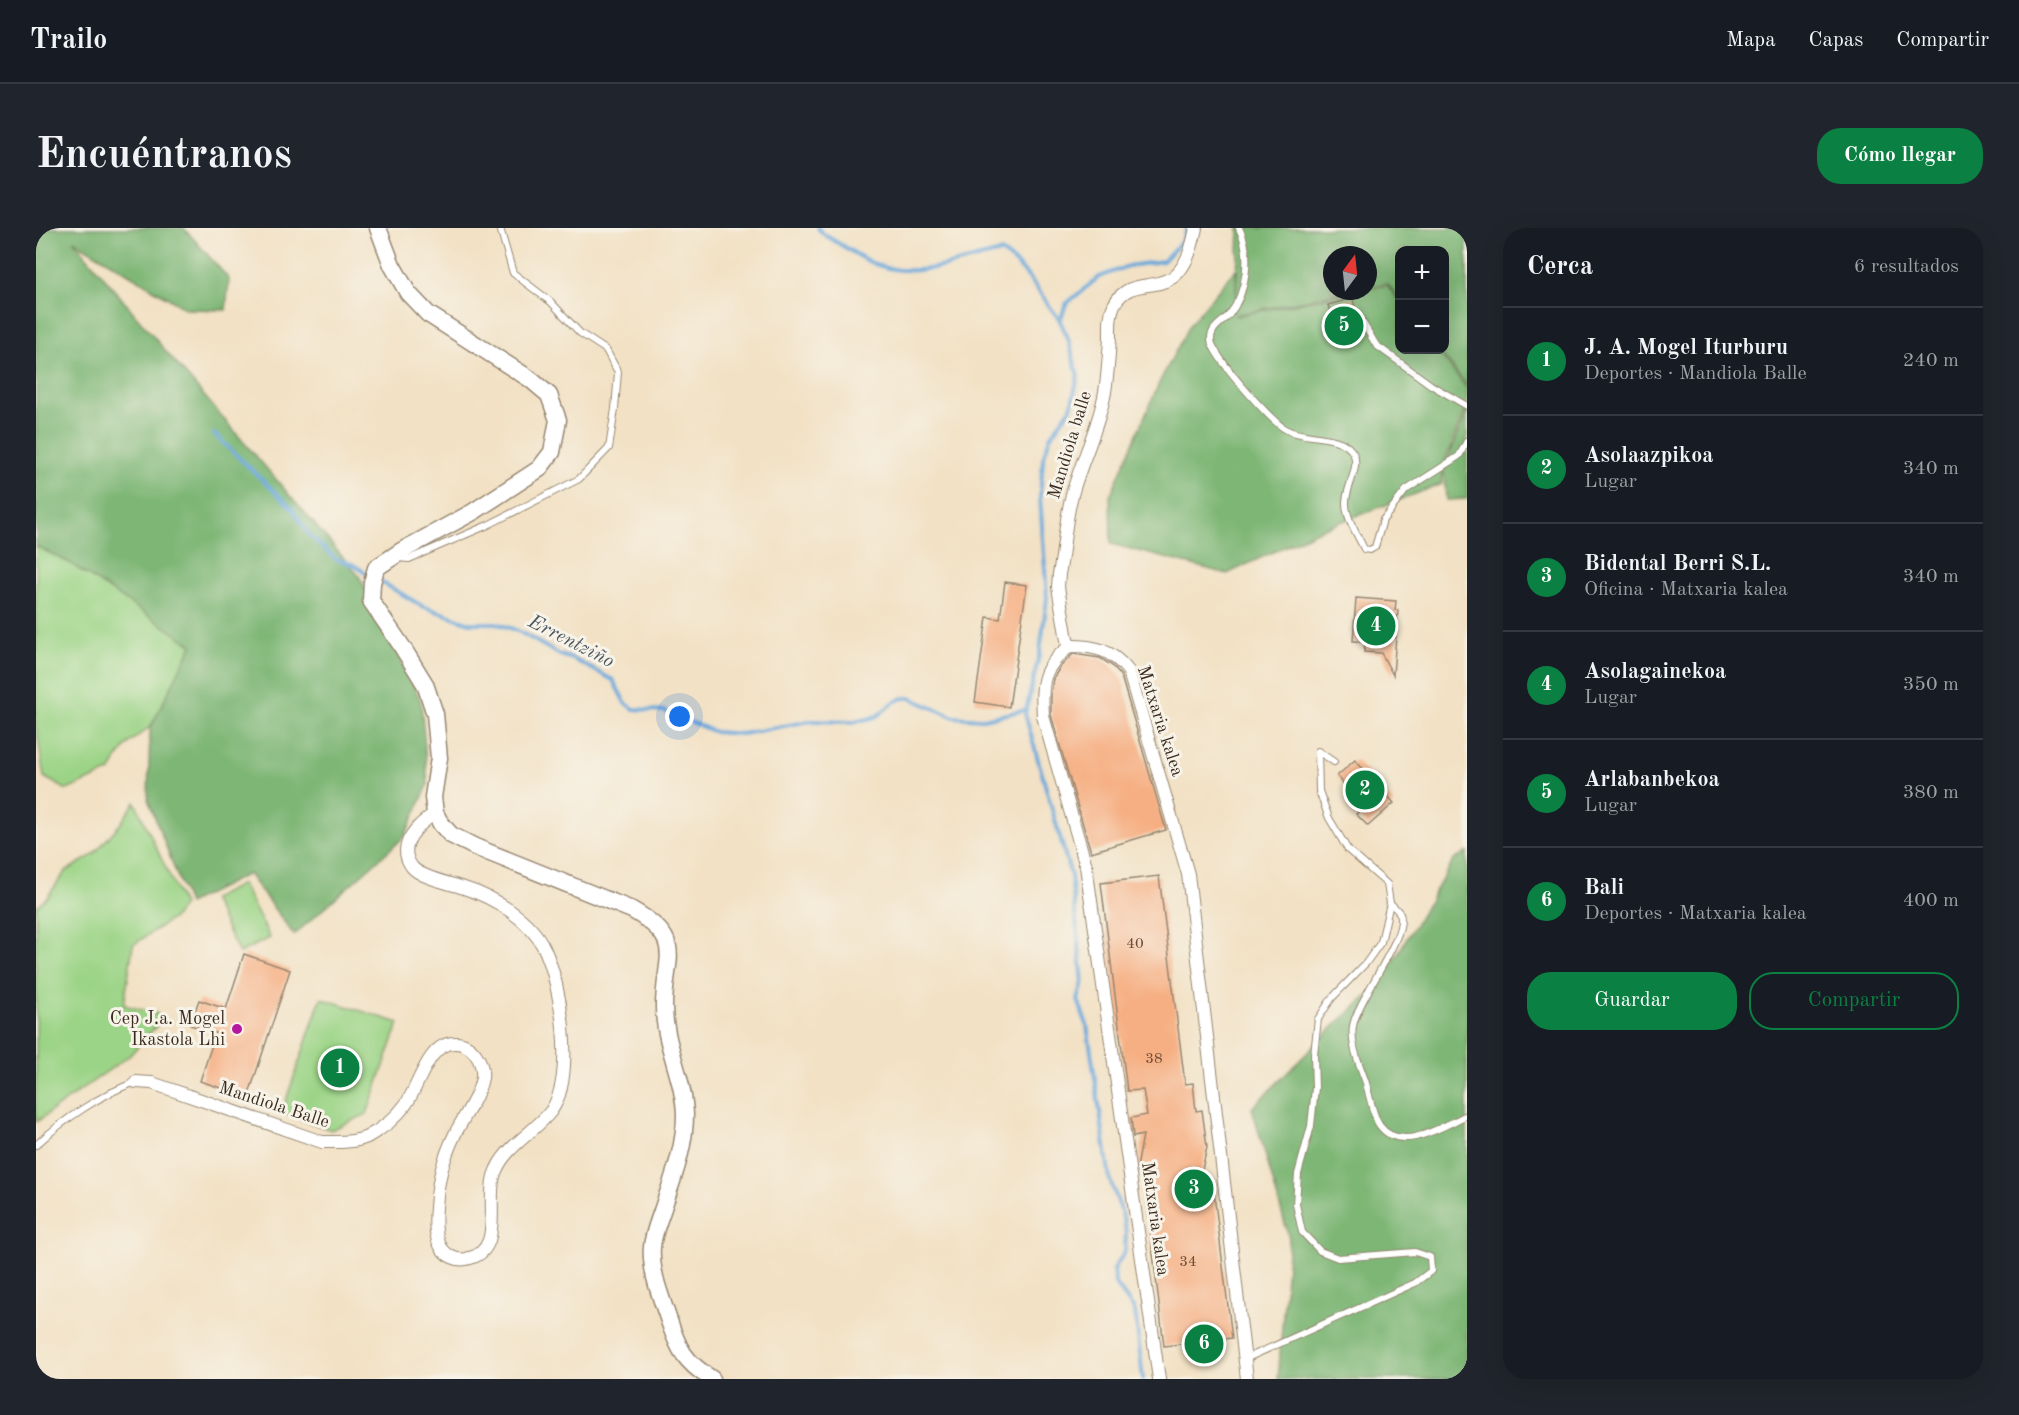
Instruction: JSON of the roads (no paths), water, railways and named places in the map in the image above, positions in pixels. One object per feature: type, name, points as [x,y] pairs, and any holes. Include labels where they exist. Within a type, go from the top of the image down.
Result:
[{"type":"street","points":[[378,228],[392,265],[408,293],[428,314],[530,379],[549,395],[558,420],[552,452],[539,470],[473,513],[404,550],[376,568],[371,601],[425,684],[435,714],[439,758],[433,797],[435,813],[441,824],[451,835],[474,847],[632,910],[659,928],[667,942],[670,957],[664,1007],[685,1114],[682,1142],[656,1227],[652,1263],[677,1344],[685,1358],[696,1370],[712,1379]]},
{"type":"street","name":"Mandiola balle","points":[[1070,646],[1058,587],[1059,574],[1073,489],[1098,424],[1105,393],[1113,307],[1122,294],[1135,286],[1162,282],[1174,276],[1187,258],[1196,228]]},
{"type":"street","name":"Matxaria kalea","points":[[1159,1379],[1086,866],[1043,716],[1042,695],[1045,675],[1054,658],[1070,646],[1093,646],[1110,654],[1129,672],[1188,874],[1247,1379]]},
{"type":"street","name":"Mandiola Balle","points":[[136,1082],[152,1083],[322,1142],[348,1142],[366,1137],[387,1124],[405,1105],[428,1060],[441,1046],[454,1042],[465,1046],[476,1054],[481,1065],[482,1077],[444,1160],[438,1180],[435,1218],[437,1239],[441,1249],[451,1257],[462,1260],[474,1258],[484,1252],[492,1231],[491,1192],[495,1174],[503,1158],[515,1144],[539,1125],[553,1109],[562,1084],[564,1056],[562,1018],[551,962],[540,940],[523,921],[496,903],[468,889],[421,874],[411,866],[407,855],[412,832],[435,813]]},
{"type":"lane","points":[[393,558],[409,559],[535,503],[579,479],[609,448],[618,372],[606,350],[580,333],[551,302],[513,273],[500,228]]},
{"type":"lane","points":[[1239,228],[1244,237],[1247,256],[1240,296],[1229,315],[1213,329],[1211,340],[1216,352],[1268,416],[1286,430],[1306,437],[1344,443],[1353,451],[1356,463],[1346,500],[1346,509],[1364,549],[1370,550],[1375,547],[1383,520],[1406,490],[1459,456],[1467,441]]},
{"type":"lane","points":[[1363,323],[1376,345],[1431,385],[1467,406]]},
{"type":"lane","points":[[1245,1360],[1415,1282],[1431,1271],[1430,1257],[1414,1252],[1338,1258],[1320,1251],[1302,1232],[1296,1204],[1299,1174],[1311,1126],[1316,1088],[1314,1054],[1318,1019],[1332,998],[1366,963],[1381,942],[1390,903],[1387,884],[1348,850],[1329,818],[1319,791],[1318,751],[1334,762]]},
{"type":"lane","points":[[1390,903],[1400,914],[1401,924],[1353,1024],[1352,1041],[1379,1125],[1390,1135],[1406,1139],[1427,1133],[1467,1115]]},
{"type":"lane","points":[[36,1145],[47,1134],[100,1098],[136,1082]]},
{"type":"waterway","points":[[818,228],[852,252],[886,268],[902,270],[935,268],[1001,252],[1026,274],[1060,320]]},
{"type":"waterway","points":[[1143,1379],[1135,1311],[1115,1283],[1114,1269],[1125,1251],[1126,1232],[1110,1180],[1087,1025],[1078,1000],[1083,982],[1071,876],[1025,714],[1040,652],[1047,598],[1040,497],[1043,459],[1050,437],[1071,408],[1078,376],[1068,338],[1060,321],[1066,304],[1099,277],[1128,266],[1163,261],[1182,241],[1187,228]]},
{"type":"waterway","name":"Errentziño","points":[[214,434],[291,507],[310,536],[336,559],[352,564],[369,575]]},
{"type":"waterway","name":"Errentziño","points":[[378,580],[422,606],[470,623],[496,623],[518,631],[560,655],[573,659],[613,680],[625,703],[634,709],[664,711],[715,732],[742,734],[810,721],[851,722],[868,719],[877,716],[894,702],[903,698],[910,698],[954,717],[983,719],[1025,710]]},
{"type":"place","name":"Arlabanbekoa","points":[[1344,326]]},
{"type":"place","name":"Asolagainekoa","points":[[1376,626]]},
{"type":"place","name":"Asolaazpikoa","points":[[1365,790]]},
{"type":"place","name":"Cep J.a. Mogel Ikastola Lhi","points":[[237,1029]]},
{"type":"place","name":"J. A. Mogel Iturburu","points":[[340,1068]]},
{"type":"place","name":"Bidental Berri S.L.","points":[[1194,1189]]},
{"type":"place","name":"Bali","points":[[1204,1344]]}]
